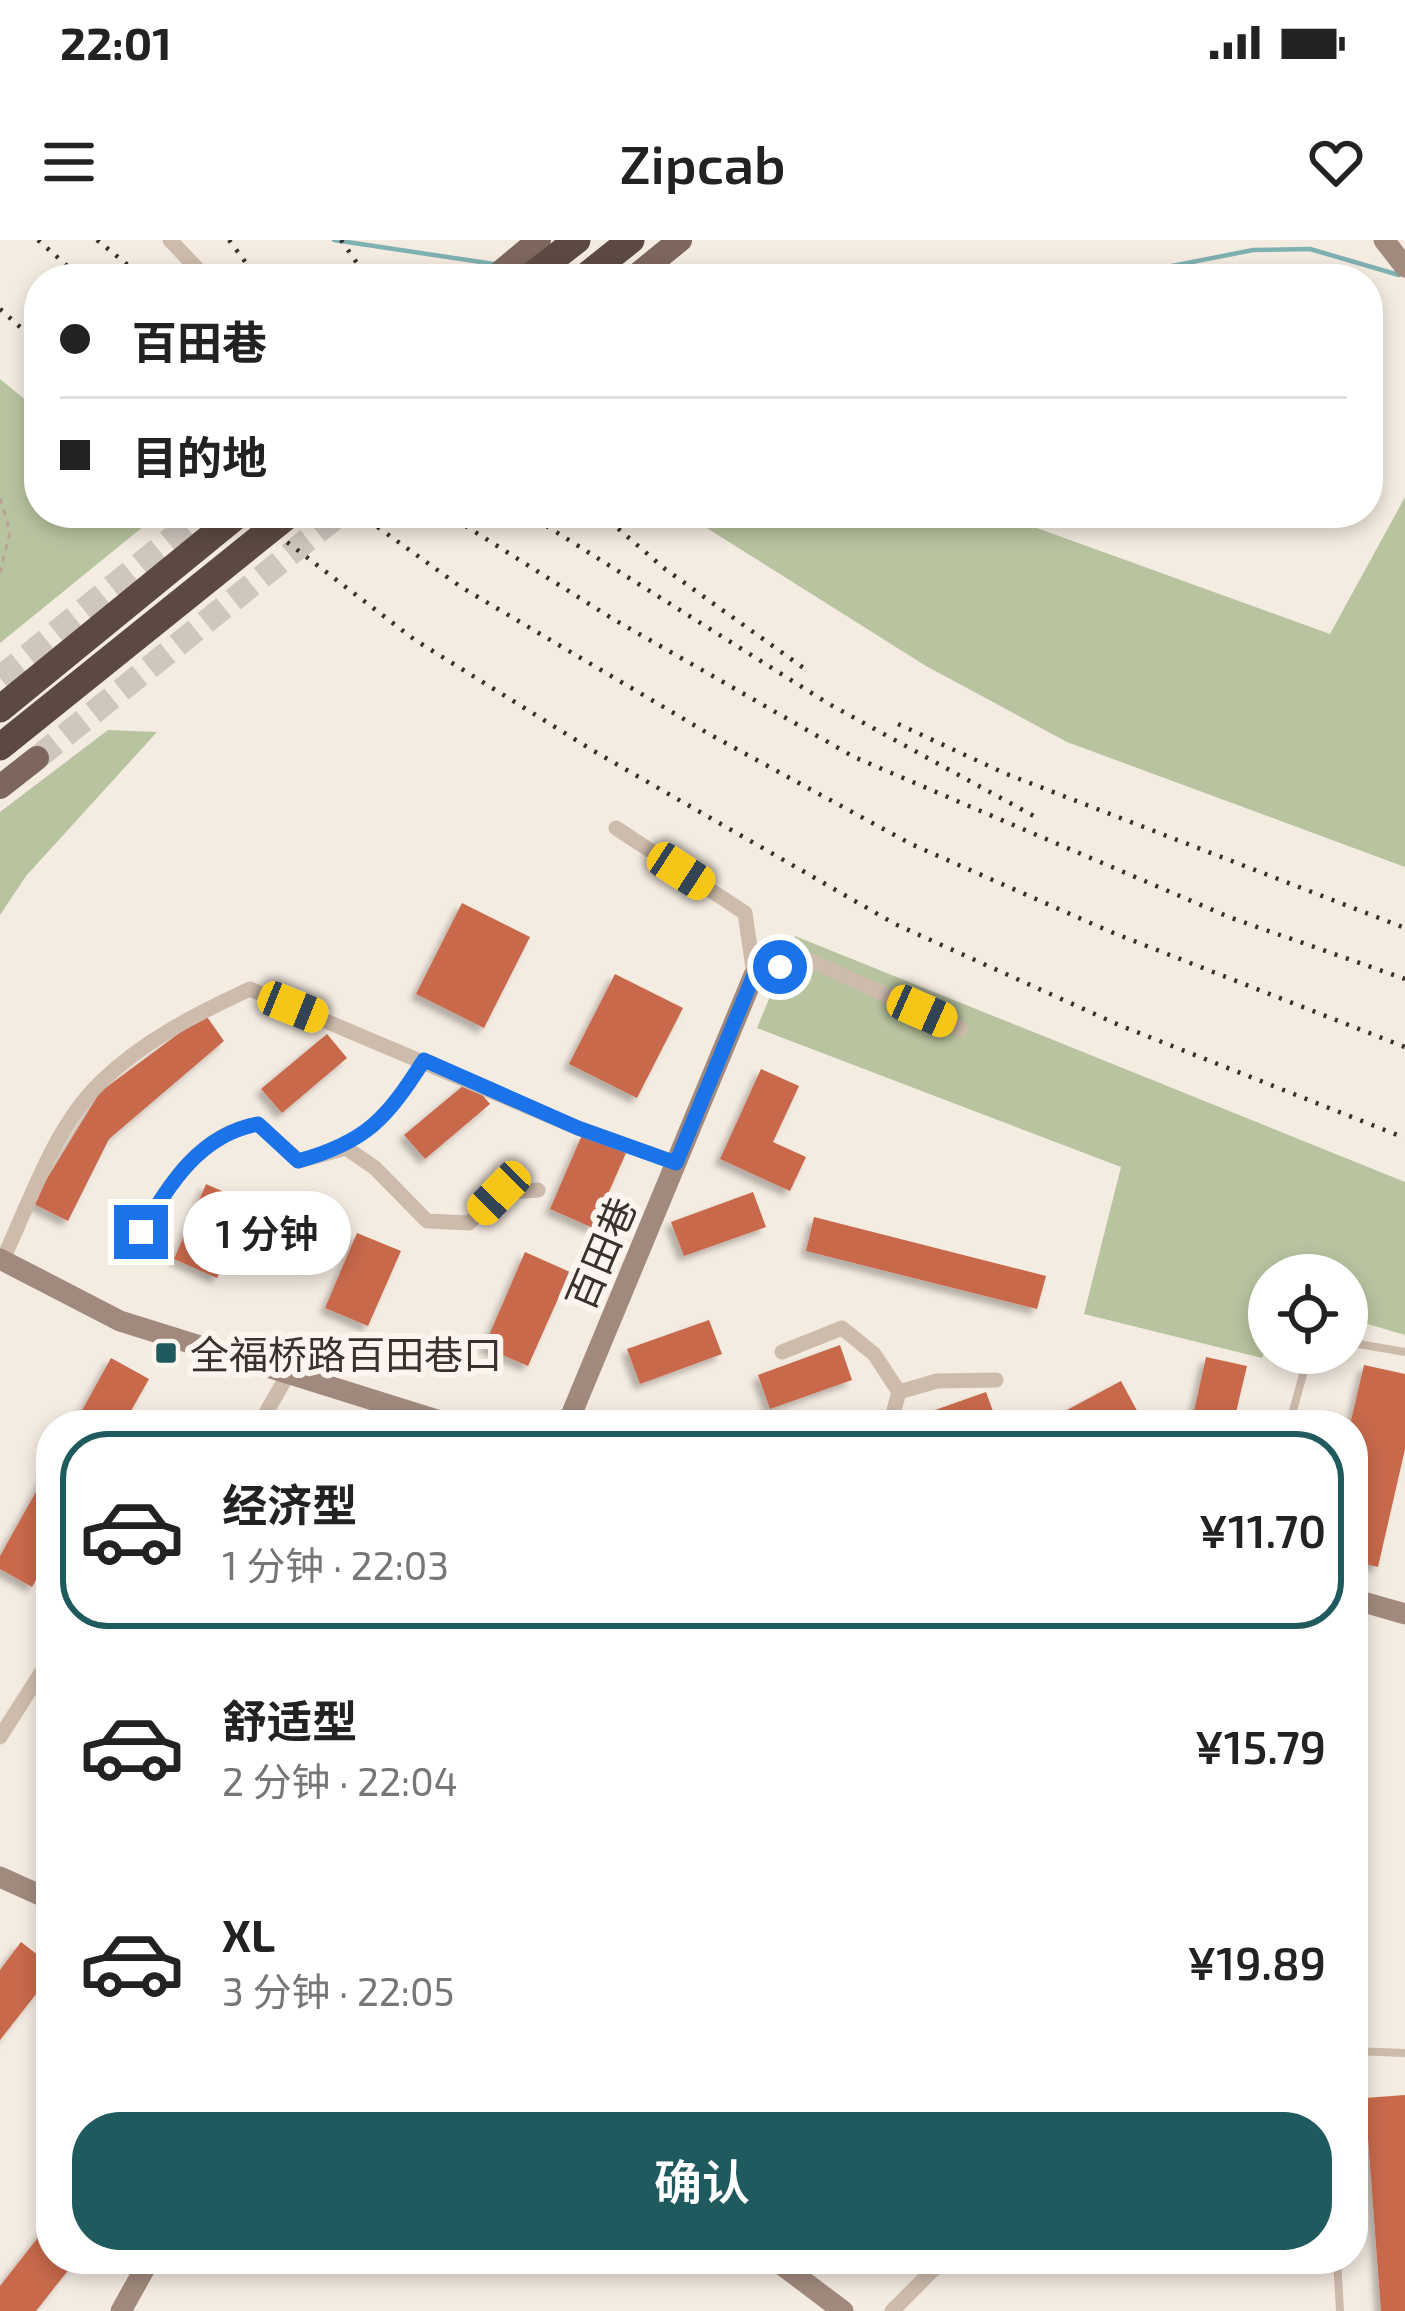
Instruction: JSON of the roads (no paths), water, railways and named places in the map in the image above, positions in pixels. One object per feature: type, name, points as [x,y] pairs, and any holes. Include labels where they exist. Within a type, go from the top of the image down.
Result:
[{"type":"highway","points":[[531,264],[577,240]]},
{"type":"highway","points":[[601,264],[631,240]]},
{"type":"highway","points":[[0,709],[222,528]]},
{"type":"highway","points":[[0,748],[272,528]]},
{"type":"main road","points":[[651,264],[680,240]]},
{"type":"main road","points":[[0,788],[37,758]]},
{"type":"street","points":[[170,240],[193,264]]},
{"type":"street","points":[[1384,240],[1405,267]]},
{"type":"street","points":[[616,828],[745,913],[754,975],[806,959],[961,1028]]},
{"type":"street","name":"百田巷","points":[[573,1410],[754,975]]},
{"type":"street","points":[[398,1410],[120,1321],[1,1260],[60,1138],[99,1084],[182,1020],[250,989],[578,1128],[676,1163]]},
{"type":"street","points":[[141,1232],[177,1171],[232,1129],[258,1124],[298,1161],[346,1148],[375,1168],[428,1221],[469,1223],[499,1193],[538,1190]]},
{"type":"street","points":[[782,1352],[842,1328],[874,1354],[899,1392],[894,1410]]},
{"type":"street","points":[[268,1410],[287,1376]]},
{"type":"street","points":[[899,1392],[937,1381],[996,1380]]},
{"type":"street","points":[[1368,1603],[1405,1614]]},
{"type":"street","points":[[0,1737],[36,1681]]},
{"type":"street","points":[[0,1876],[36,1893]]},
{"type":"street","points":[[121,2311],[142,2274]]},
{"type":"street","points":[[794,2274],[843,2311]]},
{"type":"street","points":[[892,2311],[929,2274]]},
{"type":"lane","points":[[346,1148],[374,1128],[424,1060]]},
{"type":"lane","points":[[1368,1346],[1405,1352]]},
{"type":"lane","points":[[1293,1410],[1304,1374]]},
{"type":"lane","points":[[1368,2052],[1405,2053]]},
{"type":"lane","points":[[1338,2274],[1340,2311]]},
{"type":"waterway","points":[[334,240],[494,264]]},
{"type":"waterway","points":[[1182,264],[1253,250],[1310,249],[1361,264]]},
{"type":"waterway","points":[[1383,270],[1399,275]]},
{"type":"tunnel","points":[[0,678],[185,528]]},
{"type":"tunnel","points":[[37,758],[322,528]]},
{"type":"railway","points":[[38,240],[65,264]]},
{"type":"railway","points":[[97,240],[127,264]]},
{"type":"railway","points":[[229,240],[247,264]]},
{"type":"railway","points":[[341,240],[358,264]]},
{"type":"railway","points":[[0,309],[24,331]]},
{"type":"railway","points":[[269,528],[415,640],[592,750],[895,924],[1119,1025],[1405,1138]]},
{"type":"railway","points":[[379,528],[461,587],[709,734],[911,844],[1111,932],[1405,1047]]},
{"type":"railway","points":[[469,528],[613,619],[854,757],[1229,917],[1405,979]]},
{"type":"railway","points":[[550,528],[829,704],[1041,820]]},
{"type":"railway","points":[[617,528],[665,569],[805,669]]},
{"type":"railway","points":[[898,724],[1004,773],[1405,928]]},
{"type":"place","name":"全福桥路百田巷口","points":[[166,1353]]}]
